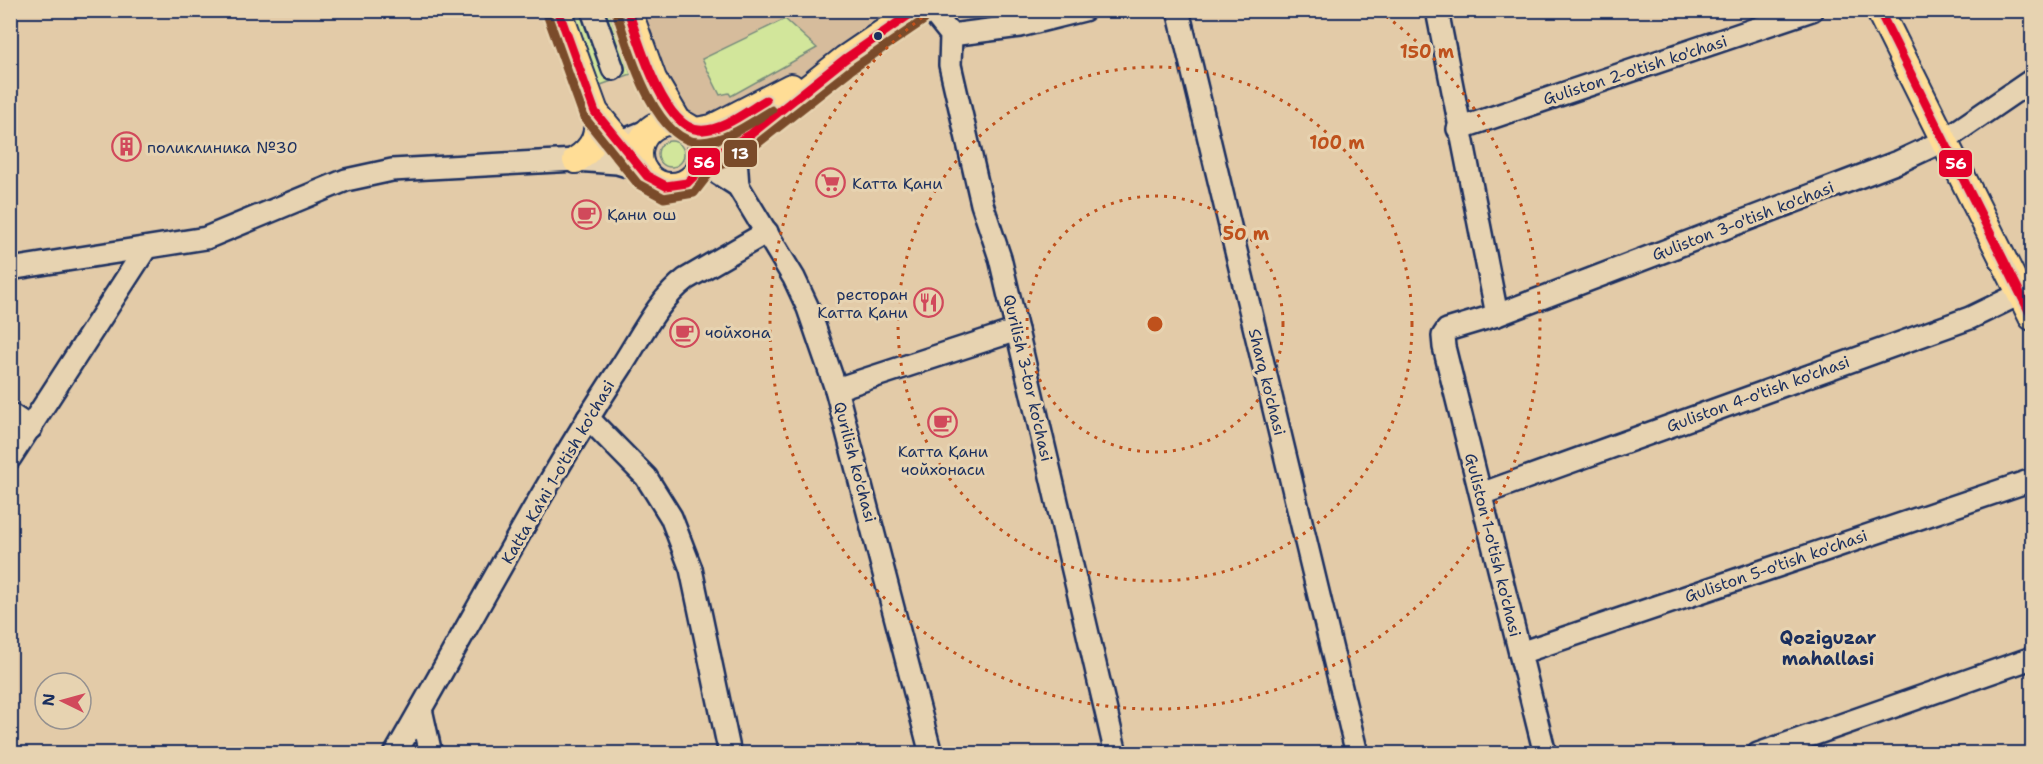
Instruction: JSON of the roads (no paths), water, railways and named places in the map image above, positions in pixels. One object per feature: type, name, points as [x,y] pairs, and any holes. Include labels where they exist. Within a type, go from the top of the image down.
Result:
[{"type":"main road","points":[[558,10],[598,126],[595,140],[588,151],[576,160]]},
{"type":"main road","points":[[628,10],[653,79],[703,147],[702,163]]},
{"type":"main road","points":[[595,112],[656,183],[677,186],[691,180],[702,163],[735,145],[845,59],[917,10]]},
{"type":"main road","points":[[1879,10],[1943,141],[2029,300]]},
{"type":"main road","points":[[644,171],[639,150],[649,130],[663,122],[687,127],[720,124],[845,59]]},
{"type":"street","points":[[592,10],[613,69]]},
{"type":"street","points":[[931,10],[951,34],[1020,26],[1084,10]]},
{"type":"street","name":"Sharq ko'chasi","points":[[1178,10],[1357,753]]},
{"type":"street","points":[[1437,10],[1458,129],[1497,315]]},
{"type":"street","name":"Guliston 2-o'tish ko'chasi","points":[[1458,129],[1812,10]]},
{"type":"street","name":"Qurilish 3-tor ko'chasi","points":[[951,34],[950,65],[982,204],[1000,258],[1116,753]]},
{"type":"street","name":"Guliston 3-o'tish ko'chasi","points":[[1443,336],[1447,330],[1497,315],[1898,162],[1943,141],[2032,81]]},
{"type":"street","points":[[576,160],[649,130]]},
{"type":"street","name":"Qurilish ko'chasi","points":[[735,145],[738,186]]},
{"type":"street","points":[[10,269],[146,248],[221,233],[323,189],[369,174],[416,166],[576,160],[617,163],[644,171]]},
{"type":"street","name":"Qurilish ko'chasi","points":[[702,163],[738,186],[794,279],[808,308],[836,389],[931,753]]},
{"type":"street","name":"Katta Ka'ni 1-o'tish ko'chasi","points":[[395,753],[588,418],[657,311],[677,285],[767,232]]},
{"type":"street","points":[[10,458],[146,248]]},
{"type":"street","name":"Guliston 4-o'tish ko'chasi","points":[[1481,494],[1970,318],[2029,300]]},
{"type":"street","points":[[836,389],[1017,330]]},
{"type":"street","name":"Guliston 1-o'tish ko'chasi","points":[[1443,336],[1545,753]]},
{"type":"street","points":[[10,414],[31,428]]},
{"type":"street","points":[[588,418],[646,477],[671,517],[691,569],[730,753]]},
{"type":"street","name":"Guliston 5-o'tish ko'chasi","points":[[1520,653],[2032,480]]},
{"type":"street","points":[[1758,753],[2032,658]]},
{"type":"street","points":[[421,709],[431,753]]},
{"type":"place","name":"поликлиника №30","points":[[126,147]]},
{"type":"place","name":"Катта Қани","points":[[831,183]]},
{"type":"place","name":"Қани ош","points":[[586,214]]},
{"type":"place","name":"ресторан Катта Қани","points":[[929,303]]},
{"type":"place","name":"чойхона","points":[[684,332]]},
{"type":"place","name":"Катта Қани чойхонаси","points":[[943,423]]},
{"type":"district","name":"Qoziguzar mahallasi","points":[[1828,648]]}]
